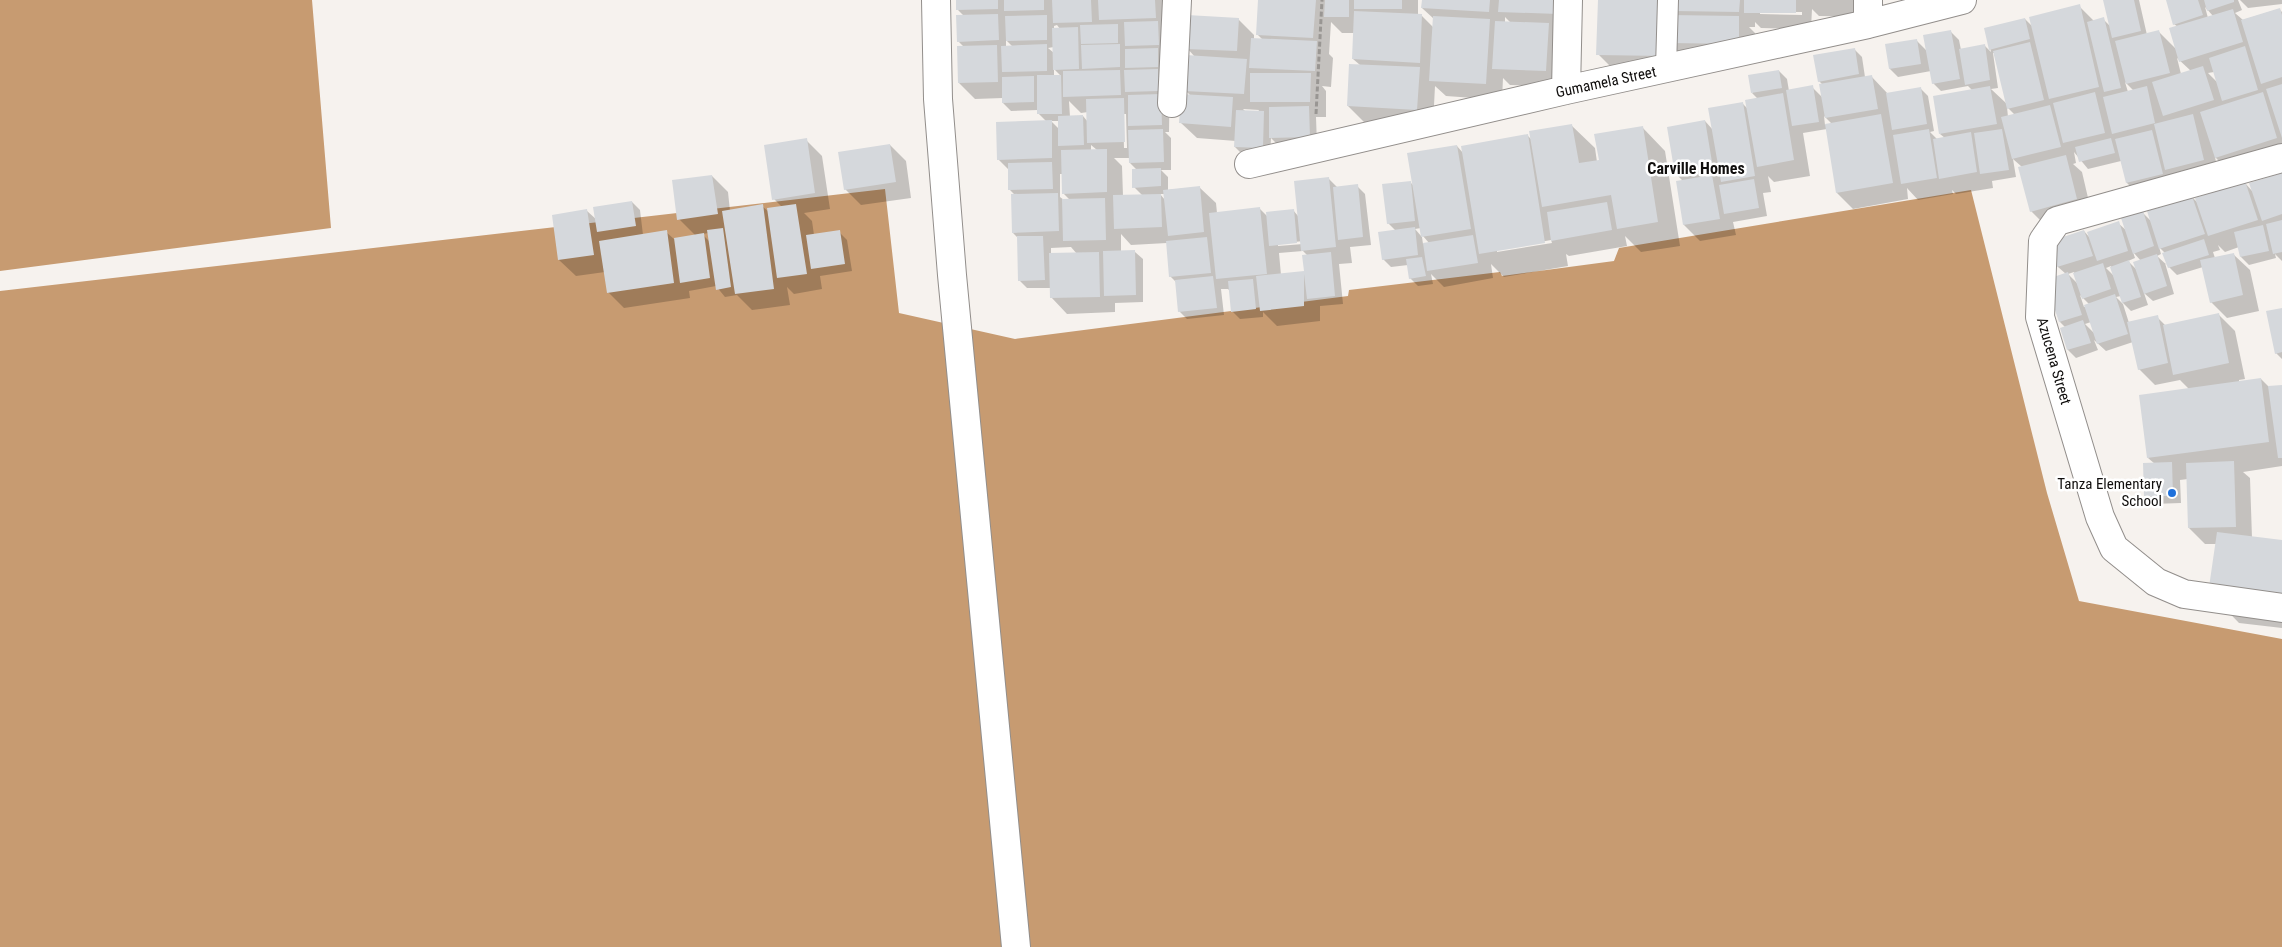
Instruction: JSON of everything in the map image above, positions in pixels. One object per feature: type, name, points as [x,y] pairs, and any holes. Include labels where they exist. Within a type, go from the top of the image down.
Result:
[{"type":"street","points":[[936,0],[938,99],[951,255],[1016,947]]},
{"type":"street","points":[[1172,103],[1177,0]]},
{"type":"street","points":[[1566,90],[1568,0]]},
{"type":"street","name":"Gumamela Street","points":[[1249,164],[1666,68],[1868,12],[1962,0]]},
{"type":"street","name":"Azucena Street","points":[[2282,158],[2057,221],[2043,241],[2040,317],[2100,517],[2114,548],[2156,582],[2184,594],[2282,608]]},
{"type":"lane","points":[[1666,68],[1668,0]]},
{"type":"path","points":[[1315,149],[1322,0]]},
{"type":"shaded area","points":[[0,0],[312,0],[331,228],[0,271]]},
{"type":"shaded area","points":[[885,189],[899,313],[1015,339],[1348,296],[1349,290],[1500,272],[1502,276],[1614,261],[1619,248],[1971,190],[2047,493],[2079,601],[2282,639],[2282,947],[0,947],[0,291]]},
{"type":"building","points":[[956,0],[998,0],[998,9],[956,10]]},
{"type":"building","points":[[1004,0],[1044,0],[1044,10],[1004,11]]},
{"type":"building","points":[[1052,0],[1091,0],[1092,22],[1053,23]]},
{"type":"building","points":[[1098,0],[1155,0],[1156,18],[1099,20]]},
{"type":"building","points":[[1258,0],[1316,0],[1313,38],[1256,35]]},
{"type":"building","points":[[1325,0],[1349,0],[1349,17],[1324,17]]},
{"type":"building","points":[[1354,0],[1402,0],[1402,9],[1354,9]]},
{"type":"building","points":[[1422,0],[1490,0],[1489,12],[1421,8]]},
{"type":"building","points":[[1499,0],[1559,0],[1558,14],[1498,12]]},
{"type":"building","points":[[1598,0],[1665,0],[1664,56],[1596,55]]},
{"type":"building","points":[[1674,0],[1740,0],[1739,12],[1674,11]]},
{"type":"building","points":[[1744,0],[1796,0],[1796,13],[1744,13]]},
{"type":"building","points":[[2103,0],[2134,0],[2141,31],[2112,38]]},
{"type":"building","points":[[2166,0],[2198,0],[2203,15],[2173,25]]},
{"type":"building","points":[[2204,0],[2234,0],[2234,2],[2207,11]]},
{"type":"building","points":[[2080,4],[2099,87],[2049,99],[2029,17]]},
{"type":"building","points":[[2280,8],[2282,15],[2282,77],[2261,84],[2241,20]]},
{"type":"building","points":[[2233,9],[2243,42],[2179,62],[2169,28]]},
{"type":"building","points":[[1354,11],[1422,14],[1420,63],[1352,59]]},
{"type":"building","points":[[998,14],[999,40],[957,42],[956,15]]},
{"type":"building","points":[[1047,15],[1047,40],[1006,41],[1005,16]]},
{"type":"building","points":[[1187,15],[1239,18],[1237,51],[1185,49]]},
{"type":"building","points":[[1670,15],[1739,16],[1739,44],[1669,43]]},
{"type":"building","points":[[1433,16],[1490,19],[1486,84],[1429,81]]},
{"type":"building","points":[[2104,17],[2121,88],[2104,92],[2087,22]]},
{"type":"building","points":[[2025,18],[2030,39],[1989,50],[1984,28]]},
{"type":"building","points":[[1158,21],[1159,45],[1125,46],[1124,22]]},
{"type":"building","points":[[1495,21],[1549,23],[1546,71],[1492,69]]},
{"type":"building","points":[[1118,24],[1118,43],[1081,44],[1080,25]]},
{"type":"building","points":[[1078,27],[1079,69],[1053,70],[1052,28]]},
{"type":"building","points":[[1951,30],[1960,79],[1932,84],[1923,35]]},
{"type":"building","points":[[2159,30],[2170,73],[2126,84],[2115,41]]},
{"type":"building","points":[[1251,38],[1317,41],[1315,71],[1249,68]]},
{"type":"building","points":[[1917,39],[1921,64],[1889,69],[1885,44]]},
{"type":"building","points":[[2030,42],[2044,100],[2007,109],[1993,51]]},
{"type":"building","points":[[1047,44],[1047,71],[1002,72],[1001,46]]},
{"type":"building","points":[[1120,44],[1120,67],[1082,69],[1081,45]]},
{"type":"building","points":[[1985,44],[1990,80],[1965,85],[1959,49]]},
{"type":"building","points":[[997,45],[998,82],[958,83],[957,46]]},
{"type":"building","points":[[2245,46],[2258,90],[2222,101],[2209,58]]},
{"type":"building","points":[[1158,48],[1158,67],[1125,68],[1125,49]]},
{"type":"building","points":[[1855,48],[1859,74],[1818,82],[1813,55]]},
{"type":"building","points":[[1186,55],[1247,59],[1244,94],[1184,91]]},
{"type":"building","points":[[1349,64],[1420,67],[1417,110],[1347,106]]},
{"type":"building","points":[[2203,66],[2214,100],[2163,116],[2152,82]]},
{"type":"building","points":[[1158,69],[1159,91],[1125,92],[1124,70]]},
{"type":"building","points":[[1120,70],[1121,95],[1063,97],[1063,71]]},
{"type":"building","points":[[1779,70],[1782,88],[1751,93],[1748,75]]},
{"type":"building","points":[[1250,73],[1311,73],[1310,102],[1250,102]]},
{"type":"building","points":[[1037,75],[1061,75],[1062,114],[1037,114]]},
{"type":"building","points":[[1872,75],[1878,109],[1825,118],[1819,84]]},
{"type":"building","points":[[1034,76],[1034,102],[1002,103],[1002,77]]},
{"type":"building","points":[[2282,84],[2282,138],[2266,89]]},
{"type":"building","points":[[1813,85],[1819,122],[1792,126],[1786,90]]},
{"type":"building","points":[[1990,86],[1997,124],[1939,134],[1933,96]]},
{"type":"building","points":[[2147,86],[2155,123],[2112,134],[2103,97]]},
{"type":"building","points":[[1921,87],[1927,124],[1892,130],[1886,93]]},
{"type":"building","points":[[2095,92],[2105,133],[2063,143],[2053,103]]},
{"type":"building","points":[[2263,92],[2277,138],[2215,158],[2200,112]]},
{"type":"building","points":[[1783,93],[1794,160],[1757,167],[1745,100]]},
{"type":"building","points":[[1161,94],[1162,125],[1128,126],[1128,95]]},
{"type":"building","points":[[1181,94],[1233,97],[1231,127],[1179,123]]},
{"type":"building","points":[[1124,98],[1125,142],[1087,143],[1086,99]]},
{"type":"building","points":[[1743,102],[1755,176],[1721,182],[1708,108]]},
{"type":"building","points":[[2050,105],[2061,147],[2012,159],[2001,117]]},
{"type":"building","points":[[1309,106],[1310,137],[1269,138],[1269,107]]},
{"type":"building","points":[[1236,110],[1264,111],[1263,148],[1234,147]]},
{"type":"building","points":[[1881,114],[1893,183],[1836,193],[1825,124]]},
{"type":"building","points":[[2193,114],[2204,160],[2165,170],[2154,124]]},
{"type":"building","points":[[1083,115],[1084,145],[1058,146],[1058,116]]},
{"type":"building","points":[[1052,120],[1052,158],[997,160],[996,122]]},
{"type":"building","points":[[1705,120],[1713,168],[1675,175],[1667,127]]},
{"type":"building","points":[[1572,124],[1579,163],[1599,160],[1594,134],[1643,126],[1658,222],[1617,229],[1611,195],[1542,207],[1529,131]]},
{"type":"building","points":[[1163,129],[1164,162],[1129,163],[1128,130]]},
{"type":"building","points":[[1929,129],[1937,178],[1901,184],[1893,135]]},
{"type":"building","points":[[2002,129],[2009,170],[1980,174],[1974,133]]},
{"type":"building","points":[[2152,130],[2163,174],[2126,183],[2115,139]]},
{"type":"building","points":[[1971,132],[1977,172],[1939,179],[1933,139]]},
{"type":"building","points":[[1528,134],[1545,243],[1479,254],[1461,146]]},
{"type":"building","points":[[807,138],[815,193],[772,200],[764,145]]},
{"type":"building","points":[[2111,138],[2115,153],[2079,162],[2075,147]]},
{"type":"building","points":[[890,144],[896,182],[844,190],[838,152]]},
{"type":"building","points":[[1457,145],[1471,229],[1421,237],[1407,153]]},
{"type":"building","points":[[1107,149],[1107,192],[1062,194],[1061,150]]},
{"type":"building","points":[[2066,155],[2077,199],[2030,212],[2018,167]]},
{"type":"building","points":[[1052,162],[1053,189],[1008,190],[1008,163]]},
{"type":"building","points":[[1161,168],[1161,186],[1132,188],[1132,169]]},
{"type":"building","points":[[2282,173],[2282,214],[2262,221],[2249,183]]},
{"type":"building","points":[[712,175],[718,214],[677,220],[672,180]]},
{"type":"building","points":[[1712,175],[1720,219],[1683,225],[1676,181]]},
{"type":"building","points":[[1329,177],[1336,247],[1301,251],[1294,181]]},
{"type":"building","points":[[1754,179],[1759,208],[1724,214],[1719,185]]},
{"type":"building","points":[[1411,181],[1415,221],[1387,224],[1382,184]]},
{"type":"building","points":[[2245,181],[2258,220],[2208,236],[2195,198]]},
{"type":"building","points":[[1358,184],[1363,237],[1338,240],[1333,187]]},
{"type":"building","points":[[1200,186],[1204,232],[1168,236],[1163,190]]},
{"type":"building","points":[[1058,193],[1059,231],[1012,233],[1011,194]]},
{"type":"building","points":[[1161,194],[1162,227],[1114,229],[1113,195]]},
{"type":"building","points":[[2192,196],[2205,234],[2159,249],[2147,211]]},
{"type":"building","points":[[1105,198],[1106,240],[1063,241],[1062,199]]},
{"type":"building","points":[[632,201],[636,226],[597,232],[593,207]]},
{"type":"building","points":[[1607,202],[1612,230],[1551,241],[1547,212]]},
{"type":"building","points":[[763,204],[774,289],[735,294],[722,211]]},
{"type":"building","points":[[796,204],[807,274],[777,278],[767,208]]},
{"type":"building","points":[[1260,207],[1267,274],[1216,279],[1209,213]]},
{"type":"building","points":[[587,209],[594,255],[558,260],[552,215]]},
{"type":"building","points":[[1294,209],[1297,243],[1269,246],[1266,212]]},
{"type":"building","points":[[2143,211],[2154,246],[2133,254],[2121,218]]},
{"type":"building","points":[[2282,220],[2282,252],[2273,254],[2266,224]]},
{"type":"building","points":[[2119,221],[2128,251],[2097,261],[2087,232]]},
{"type":"building","points":[[2263,225],[2269,251],[2240,257],[2234,232]]},
{"type":"building","points":[[1415,227],[1418,255],[1382,260],[1378,232]]},
{"type":"building","points":[[723,228],[731,287],[716,290],[707,230]]},
{"type":"building","points":[[667,230],[674,283],[607,293],[599,241]]},
{"type":"building","points":[[840,230],[845,264],[811,269],[806,235]]},
{"type":"building","points":[[2084,230],[2093,256],[2057,267],[2048,242]]},
{"type":"building","points":[[704,233],[710,278],[680,283],[674,238]]},
{"type":"building","points":[[1473,235],[1478,263],[1427,271],[1423,243]]},
{"type":"building","points":[[1017,236],[1043,236],[1045,280],[1018,281]]},
{"type":"building","points":[[1207,237],[1211,273],[1169,277],[1166,241]]},
{"type":"building","points":[[2204,239],[2209,255],[2168,268],[2162,253]]},
{"type":"building","points":[[1135,250],[1136,295],[1104,296],[1103,251]]},
{"type":"building","points":[[1099,252],[1100,297],[1050,298],[1049,253]]},
{"type":"building","points":[[1331,252],[1335,296],[1307,299],[1304,274],[1304,306],[1260,311],[1256,276],[1304,271],[1302,255]]},
{"type":"building","points":[[2234,253],[2243,295],[2210,303],[2200,260]]},
{"type":"building","points":[[2157,254],[2167,286],[2144,294],[2133,262]]},
{"type":"building","points":[[1422,257],[1426,276],[1409,279],[1406,259]]},
{"type":"building","points":[[2129,260],[2141,297],[2122,303],[2110,267]]},
{"type":"building","points":[[2103,263],[2111,289],[2082,299],[2073,273]]},
{"type":"building","points":[[2068,272],[2082,315],[2059,322],[2045,280]]},
{"type":"building","points":[[1213,276],[1217,308],[1178,312],[1175,280]]},
{"type":"building","points":[[1253,279],[1256,309],[1231,312],[1228,281]]},
{"type":"building","points":[[2115,294],[2128,334],[2097,344],[2084,305]]},
{"type":"building","points":[[2282,308],[2282,352],[2275,354],[2266,311]]},
{"type":"building","points":[[2219,313],[2229,363],[2173,375],[2163,325]]},
{"type":"building","points":[[2158,315],[2168,363],[2138,370],[2127,322]]},
{"type":"building","points":[[2083,320],[2091,343],[2067,350],[2060,328]]},
{"type":"building","points":[[2261,378],[2269,442],[2147,458],[2139,395]]},
{"type":"building","points":[[2282,385],[2282,458],[2278,458],[2268,386]]},
{"type":"building","points":[[2234,461],[2236,527],[2188,528],[2186,463]]},
{"type":"building","points":[[2172,462],[2173,496],[2144,496],[2143,463]]},
{"type":"building","points":[[2217,532],[2282,540],[2282,603],[2208,594]]},
{"type":"place","name":"Tanza Elementary School","points":[[2172,493]]},
{"type":"district","name":"Carville Homes","points":[[1696,168]]}]
